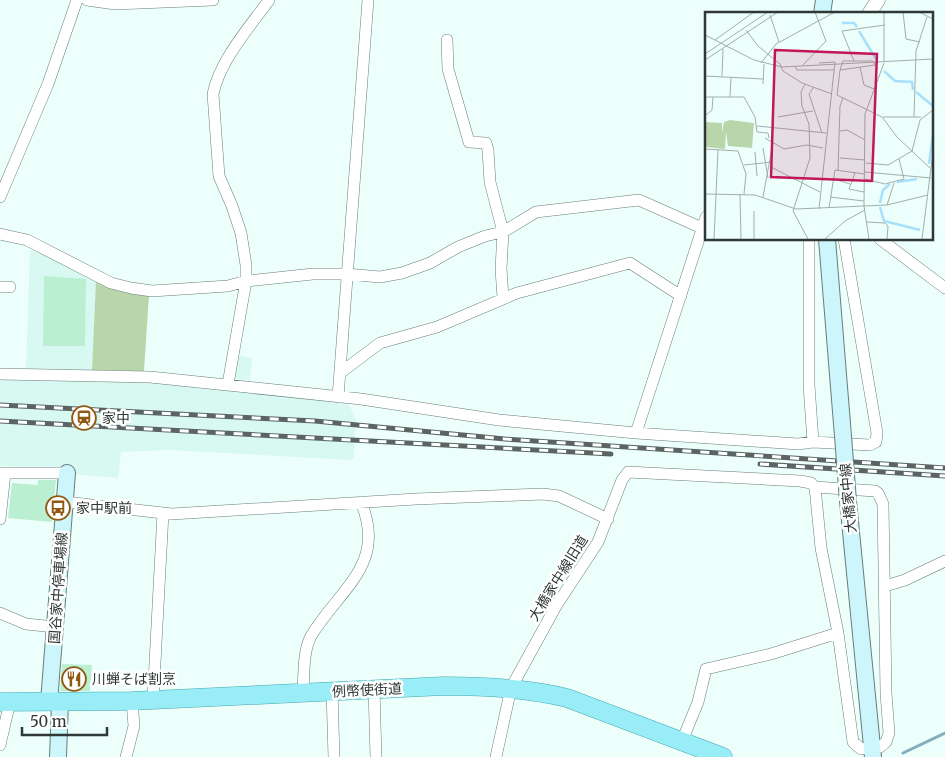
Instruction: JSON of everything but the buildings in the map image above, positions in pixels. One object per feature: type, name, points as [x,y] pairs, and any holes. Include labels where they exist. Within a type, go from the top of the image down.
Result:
[{"type":"main road","name":"大橋家中線","points":[[827,240],[848,501],[872,753]]},
{"type":"main road","name":"国谷家中停車場線","points":[[58,757],[55,702],[55,627],[67,473]]},
{"type":"main road","name":"例幣使街道","points":[[5,702],[132,701],[453,686],[511,688],[567,698],[723,757]]},
{"type":"street","points":[[0,197],[48,84],[77,0]]},
{"type":"street","points":[[87,0],[115,2],[213,0]]},
{"type":"street","points":[[228,384],[246,281],[246,265],[241,233],[219,176],[213,94],[215,86],[232,54],[269,0]]},
{"type":"street","points":[[338,397],[368,0]]},
{"type":"street","points":[[869,12],[878,0]]},
{"type":"street","points":[[446,40],[448,69],[469,142],[486,143],[488,150],[490,182],[503,232],[501,268],[503,298]]},
{"type":"street","points":[[0,234],[27,240],[110,283],[152,291],[197,289],[228,286],[246,281],[347,274],[380,277],[402,273],[430,263],[458,247],[485,236],[503,232],[536,212],[639,200],[704,223],[636,433]]},
{"type":"street","points":[[809,240],[809,385],[812,442]]},
{"type":"street","points":[[0,374],[150,377],[338,397],[499,420],[636,433],[798,444],[812,442],[870,445],[876,442],[877,433],[844,240]]},
{"type":"street","points":[[881,240],[945,288]]},
{"type":"street","points":[[340,373],[380,342],[437,327],[503,298],[630,263],[681,296]]},
{"type":"street","name":"大橋家中線旧道","points":[[496,757],[511,688],[556,606],[598,542],[622,480],[628,472],[800,481],[811,483],[815,487]]},
{"type":"street","points":[[0,519],[2,473],[67,473]]},
{"type":"street","points":[[815,487],[874,490],[878,493],[883,504],[885,586],[886,693],[889,733],[886,742],[872,753],[857,747],[853,742],[838,633],[821,548],[815,487]]},
{"type":"street","points":[[65,502],[162,513],[361,502],[551,495],[608,519]]},
{"type":"street","points":[[304,693],[304,664],[310,638],[361,569],[367,556],[369,542],[366,516],[361,502]]},
{"type":"street","points":[[154,700],[162,513]]},
{"type":"street","points":[[885,586],[905,580],[945,560]]},
{"type":"street","points":[[0,613],[26,624],[55,627]]},
{"type":"street","points":[[682,741],[698,702],[706,669],[771,654],[838,633]]},
{"type":"street","points":[[374,689],[376,757]]},
{"type":"street","points":[[332,691],[334,757]]},
{"type":"street","points":[[126,757],[134,726],[132,701]]},
{"type":"street","points":[[0,746],[5,702]]},
{"type":"shaded area","points":[[30,250],[61,261],[96,280],[92,370],[26,370]]},
{"type":"shaded area","points":[[236,355],[252,358],[250,381],[233,378]]},
{"type":"shaded area","points":[[0,379],[136,381],[226,389],[346,404],[350,407],[356,419],[354,457],[351,460],[169,450],[121,452],[118,478],[72,474],[64,467],[0,466]]},
{"type":"green space","points":[[96,280],[149,295],[144,371],[92,370]]},
{"type":"waterway","points":[[903,753],[945,733]]},
{"type":"railway","points":[[0,405],[315,421],[505,439],[945,468]]},
{"type":"railway","points":[[0,421],[611,454]]},
{"type":"railway","points":[[760,464],[945,476]]},
{"type":"place","name":"家中","points":[[84,418]]},
{"type":"place","name":"家中駅前","points":[[58,508]]},
{"type":"place","name":"川蝉そば割烹","points":[[74,679]]}]
